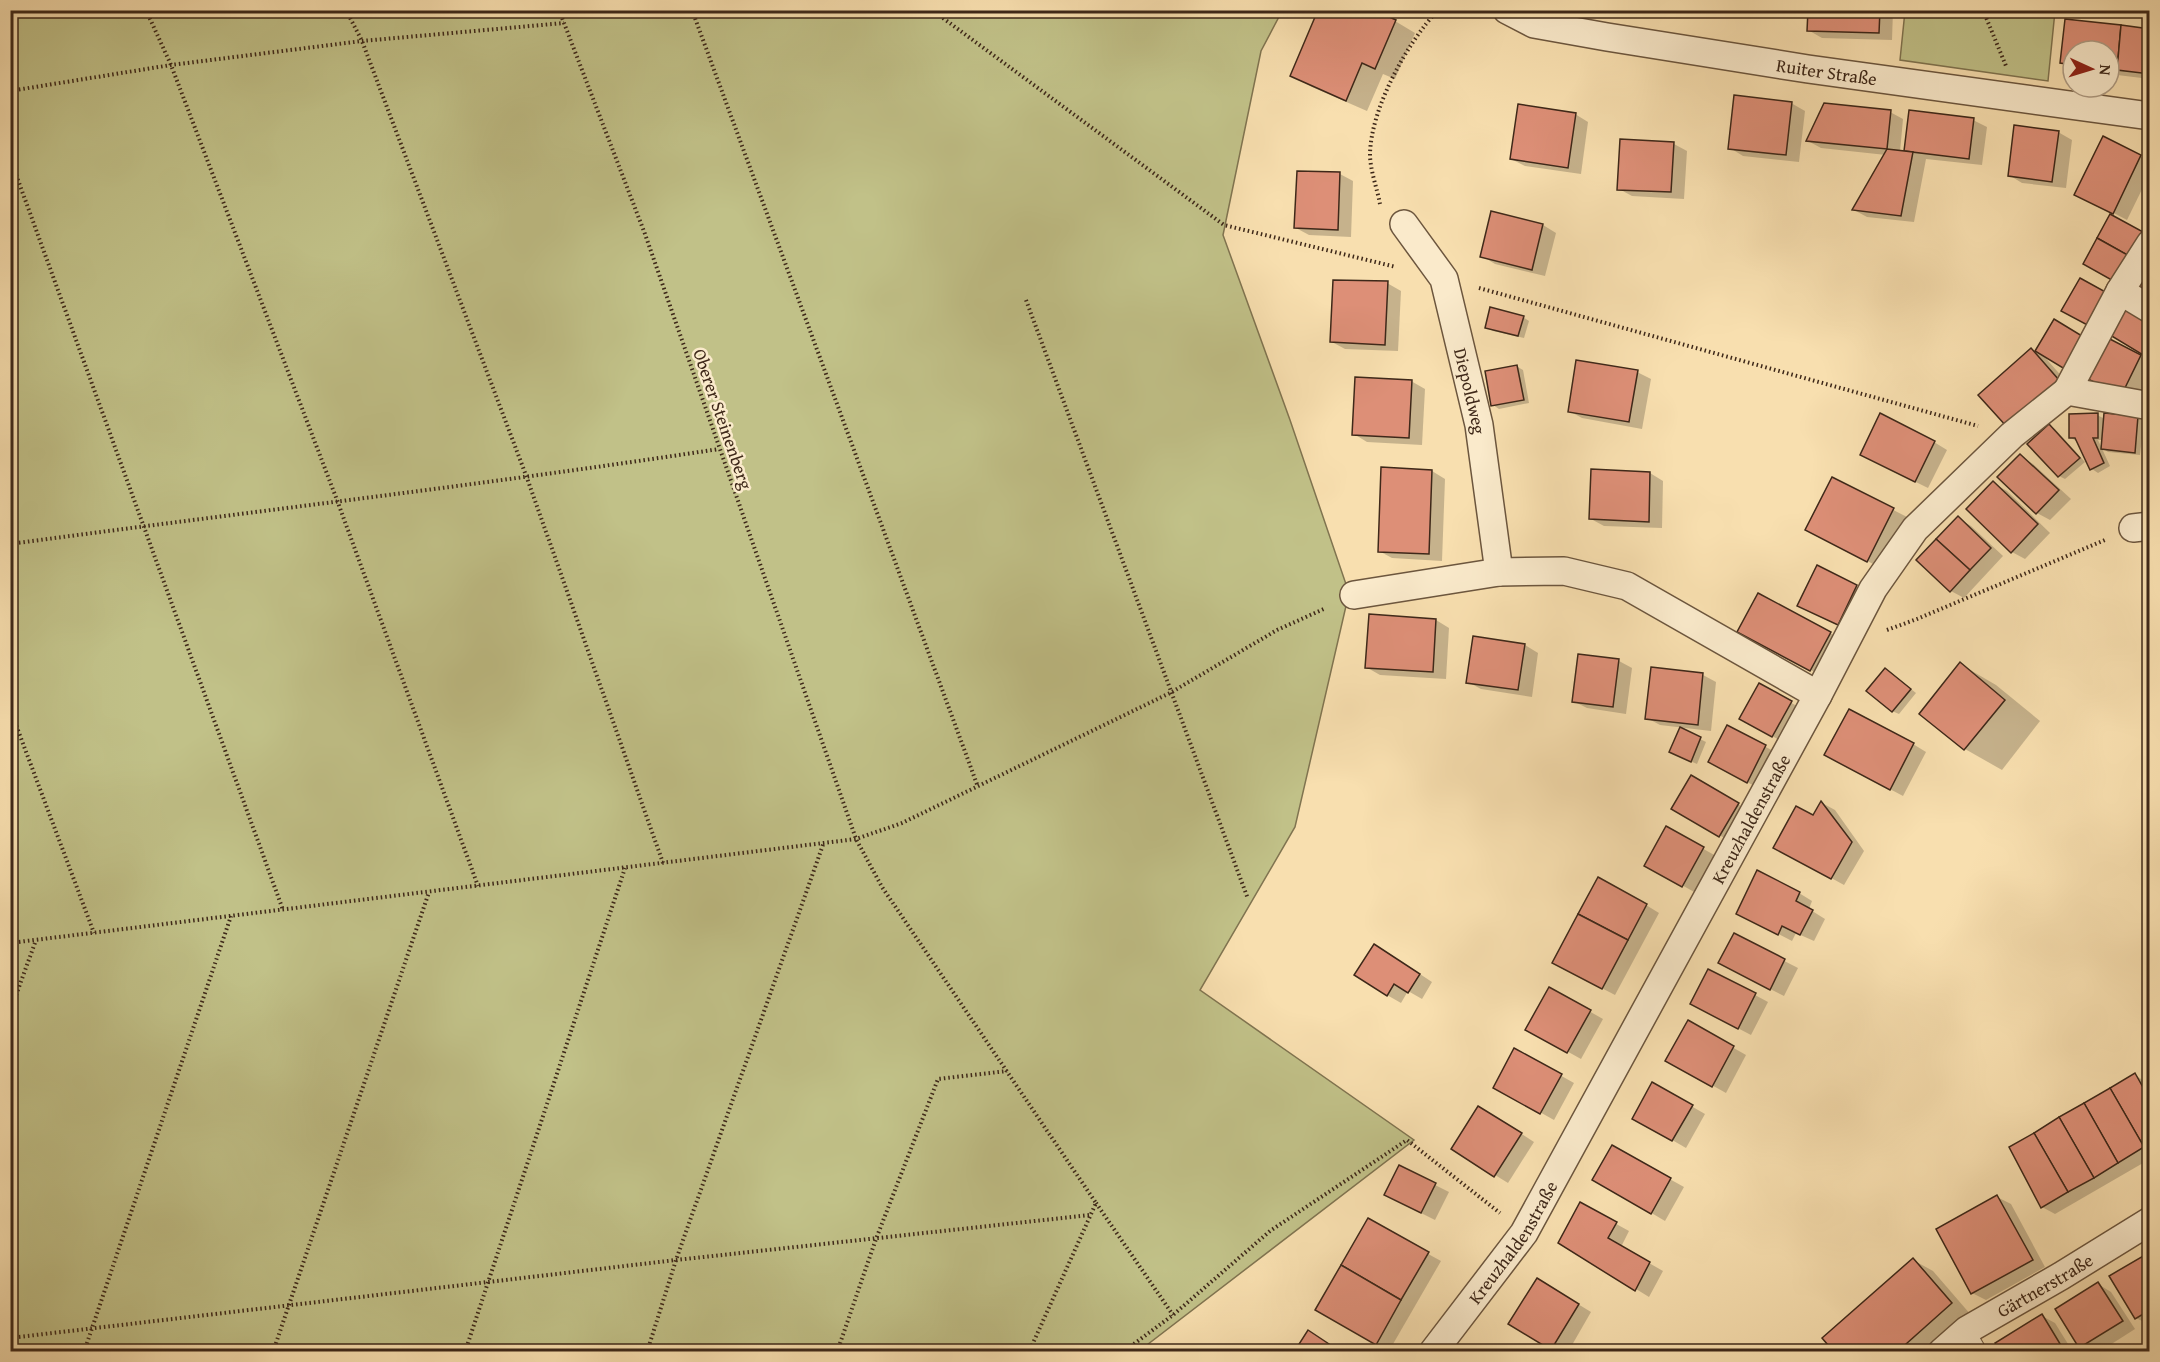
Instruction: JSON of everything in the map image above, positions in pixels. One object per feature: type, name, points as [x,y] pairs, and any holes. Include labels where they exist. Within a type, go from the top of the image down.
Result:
[{"type":"street","name":"Ruiter Straße","points":[[1507,10],[1534,24],[1565,30],[1796,67],[2021,100],[2150,116]]},
{"type":"street","name":"Diepoldweg","points":[[1404,224],[1444,279],[1479,425],[1499,572]]},
{"type":"street","points":[[2150,244],[2120,291],[2067,391],[2150,406]]},
{"type":"street","points":[[2120,291],[2150,309]]},
{"type":"street","name":"Kreuzhaldenstraße","points":[[1434,1352],[1524,1233],[1873,589],[1915,529],[2012,435],[2067,391]]},
{"type":"street","points":[[1354,595],[1499,572],[1564,571],[1627,586],[1818,694]]},
{"type":"street","name":"Gärtnerstraße","points":[[1942,1352],[1974,1341],[2061,1276],[2150,1221]]},
{"type":"path","points":[[146,10],[171,65],[337,500],[478,886]]},
{"type":"path","points":[[346,10],[362,41],[527,478],[663,863]]},
{"type":"path","name":"Oberer Steinenberg","points":[[560,10],[645,234],[856,838],[882,887],[1173,1315]]},
{"type":"path","points":[[692,10],[978,787]]},
{"type":"path","points":[[1404,224],[1382,213],[1370,156],[1373,131],[1385,92],[1401,62],[1438,10]]},
{"type":"path","points":[[1983,10],[2021,100]]},
{"type":"path","points":[[10,91],[171,65],[362,41],[564,23]]},
{"type":"path","points":[[10,158],[283,910]]},
{"type":"path","points":[[1026,300],[1248,899]]},
{"type":"path","points":[[10,544],[337,500],[527,478],[719,449]]},
{"type":"path","points":[[1844,645],[1917,619],[2141,527]]},
{"type":"path","points":[[10,943],[856,838],[902,823],[978,787],[1170,693],[1277,630],[1354,595]]},
{"type":"path","points":[[10,709],[94,933]]},
{"type":"path","points":[[647,1352],[676,1260],[824,842]]},
{"type":"path","points":[[465,1352],[625,868]]},
{"type":"path","points":[[273,1352],[429,892]]},
{"type":"path","points":[[84,1352],[231,916]]},
{"type":"path","points":[[10,1012],[36,940]]},
{"type":"path","points":[[837,1352],[876,1239],[938,1079],[1007,1071]]},
{"type":"path","points":[[1123,1352],[1173,1315],[1270,1230],[1407,1140],[1524,1233]]},
{"type":"path","points":[[1029,1352],[1096,1203]]},
{"type":"path","points":[[10,1338],[488,1284],[676,1260],[1091,1215]]},
{"type":"green space","points":[[10,11],[1282,11],[1261,51],[1223,235],[1349,593],[1295,827],[1200,990],[1414,1140],[1139,1351],[11,1351]]},
{"type":"green space","points":[[1905,11],[2055,11],[2048,81],[1900,60]]},
{"type":"building","points":[[1318,10],[1374,10],[1396,20],[1375,69],[1362,63],[1346,101],[1290,76]]},
{"type":"building","points":[[1808,10],[1880,10],[1879,33],[1807,31]]},
{"type":"building","points":[[2065,19],[2121,25],[2120,39],[2063,39]]},
{"type":"building","points":[[2121,25],[2150,29],[2150,74],[2121,70]]},
{"type":"building","points":[[1734,95],[1792,102],[1786,155],[1728,149]]},
{"type":"building","points":[[1824,103],[1891,110],[1887,149],[1806,141]]},
{"type":"building","points":[[1518,104],[1576,113],[1568,168],[1510,159]]},
{"type":"building","points":[[1909,110],[1974,118],[1969,159],[1904,151]]},
{"type":"building","points":[[2014,125],[2059,131],[2052,182],[2008,176]]},
{"type":"building","points":[[2103,136],[2141,155],[2113,214],[2074,195]]},
{"type":"building","points":[[1620,139],[1674,142],[1671,192],[1617,190]]},
{"type":"building","points":[[1887,149],[1913,152],[1901,216],[1852,210]]},
{"type":"building","points":[[1297,171],[1340,172],[1338,230],[1294,228]]},
{"type":"building","points":[[1491,211],[1543,224],[1532,270],[1480,257]]},
{"type":"building","points":[[2110,214],[2145,233],[2131,257],[2097,238]]},
{"type":"building","points":[[2097,238],[2131,257],[2117,283],[2083,264]]},
{"type":"building","points":[[2150,257],[2150,302],[2131,292]]},
{"type":"building","points":[[2080,278],[2111,295],[2093,328],[2061,311]]},
{"type":"building","points":[[1333,280],[1388,281],[1385,345],[1330,342]]},
{"type":"building","points":[[2128,304],[2150,317],[2148,358],[2110,335]]},
{"type":"building","points":[[1490,307],[1524,316],[1518,336],[1485,328]]},
{"type":"building","points":[[2054,319],[2087,339],[2068,371],[2035,351]]},
{"type":"building","points":[[2106,337],[2141,355],[2121,396],[2086,378]]},
{"type":"building","points":[[2031,348],[2059,380],[2007,427],[1978,395]]},
{"type":"building","points":[[1576,360],[1638,370],[1629,422],[1568,412]]},
{"type":"building","points":[[1517,365],[1524,400],[1491,406],[1485,371]]},
{"type":"building","points":[[1355,377],[1412,380],[1409,438],[1352,435]]},
{"type":"building","points":[[1880,413],[1935,441],[1915,482],[1860,455]]},
{"type":"building","points":[[2098,413],[2098,438],[2093,438],[2104,463],[2090,470],[2075,438],[2069,438],[2069,414]]},
{"type":"building","points":[[2104,413],[2138,416],[2135,453],[2101,449]]},
{"type":"building","points":[[2049,424],[2080,458],[2058,477],[2027,444]]},
{"type":"building","points":[[2020,454],[2059,490],[2036,514],[1997,477]]},
{"type":"building","points":[[1381,467],[1432,470],[1429,554],[1378,552]]},
{"type":"building","points":[[1591,469],[1650,472],[1649,522],[1589,519]]},
{"type":"building","points":[[1832,477],[1894,508],[1867,562],[1805,530]]},
{"type":"building","points":[[1993,481],[2038,524],[2011,553],[1966,509]]},
{"type":"building","points":[[1958,516],[1991,548],[1970,570],[1936,539]]},
{"type":"building","points":[[1936,539],[1970,570],[1950,592],[1916,560]]},
{"type":"building","points":[[1817,565],[1857,585],[1838,625],[1797,606]]},
{"type":"building","points":[[1758,593],[1831,632],[1810,671],[1737,632]]},
{"type":"building","points":[[1369,614],[1436,619],[1433,672],[1365,668]]},
{"type":"building","points":[[1473,636],[1525,644],[1518,690],[1466,683]]},
{"type":"building","points":[[1578,654],[1619,659],[1613,707],[1572,702]]},
{"type":"building","points":[[1960,662],[2005,700],[1964,750],[1919,714]]},
{"type":"building","points":[[1651,667],[1703,673],[1698,725],[1645,719]]},
{"type":"building","points":[[1885,668],[1911,689],[1892,712],[1866,691]]},
{"type":"building","points":[[1759,683],[1792,701],[1772,737],[1739,719]]},
{"type":"building","points":[[1849,709],[1914,743],[1890,790],[1824,755]]},
{"type":"building","points":[[1727,725],[1766,745],[1747,783],[1708,762]]},
{"type":"building","points":[[1680,727],[1701,737],[1691,762],[1669,752]]},
{"type":"building","points":[[1691,775],[1739,803],[1719,837],[1671,809]]},
{"type":"building","points":[[1821,801],[1852,842],[1831,879],[1773,848],[1796,806],[1813,815]]},
{"type":"building","points":[[1666,826],[1704,847],[1682,887],[1644,866]]},
{"type":"building","points":[[1757,870],[1800,892],[1796,901],[1813,910],[1800,935],[1782,926],[1778,935],[1736,914]]},
{"type":"building","points":[[1598,877],[1647,904],[1628,940],[1578,914]]},
{"type":"building","points":[[1578,914],[1628,940],[1602,989],[1552,963]]},
{"type":"building","points":[[1734,933],[1785,959],[1770,990],[1718,963]]},
{"type":"building","points":[[1374,944],[1420,974],[1408,993],[1394,984],[1387,996],[1354,975]]},
{"type":"building","points":[[1708,969],[1756,993],[1738,1029],[1690,1004]]},
{"type":"building","points":[[1549,987],[1591,1010],[1567,1053],[1525,1030]]},
{"type":"building","points":[[1688,1020],[1734,1046],[1712,1087],[1665,1061]]},
{"type":"building","points":[[1514,1048],[1562,1074],[1540,1114],[1493,1088]]},
{"type":"building","points":[[2135,1073],[2150,1100],[2150,1144],[2144,1147],[2110,1088]]},
{"type":"building","points":[[1652,1082],[1693,1105],[1672,1141],[1632,1119]]},
{"type":"building","points":[[2110,1088],[2144,1147],[2118,1163],[2084,1103]]},
{"type":"building","points":[[2084,1103],[2118,1163],[2094,1178],[2059,1117]]},
{"type":"building","points":[[1478,1106],[1522,1133],[1494,1177],[1451,1149]]},
{"type":"building","points":[[2059,1117],[2094,1178],[2068,1192],[2034,1133]]},
{"type":"building","points":[[2034,1133],[2068,1192],[2041,1208],[2009,1147]]},
{"type":"building","points":[[1612,1145],[1671,1178],[1651,1214],[1592,1180]]},
{"type":"building","points":[[1399,1165],[1436,1183],[1421,1213],[1384,1195]]},
{"type":"building","points":[[1997,1195],[2033,1260],[1971,1294],[1936,1229]]},
{"type":"building","points":[[1580,1202],[1617,1222],[1608,1238],[1650,1262],[1635,1291],[1558,1243]]},
{"type":"building","points":[[1368,1218],[1429,1252],[1401,1300],[1341,1265]]},
{"type":"building","points":[[2150,1252],[2150,1310],[2135,1319],[2109,1276]]},
{"type":"building","points":[[1913,1258],[1952,1303],[1897,1352],[1834,1352],[1822,1338]]},
{"type":"building","points":[[1341,1265],[1401,1300],[1376,1345],[1315,1310]]},
{"type":"building","points":[[1537,1278],[1579,1304],[1551,1350],[1508,1324]]},
{"type":"building","points":[[2098,1282],[2123,1321],[2079,1348],[2055,1309]]},
{"type":"building","points":[[2042,1314],[2065,1352],[2000,1352],[1995,1343]]},
{"type":"building","points":[[1308,1330],[1341,1352],[1294,1352]]}]
